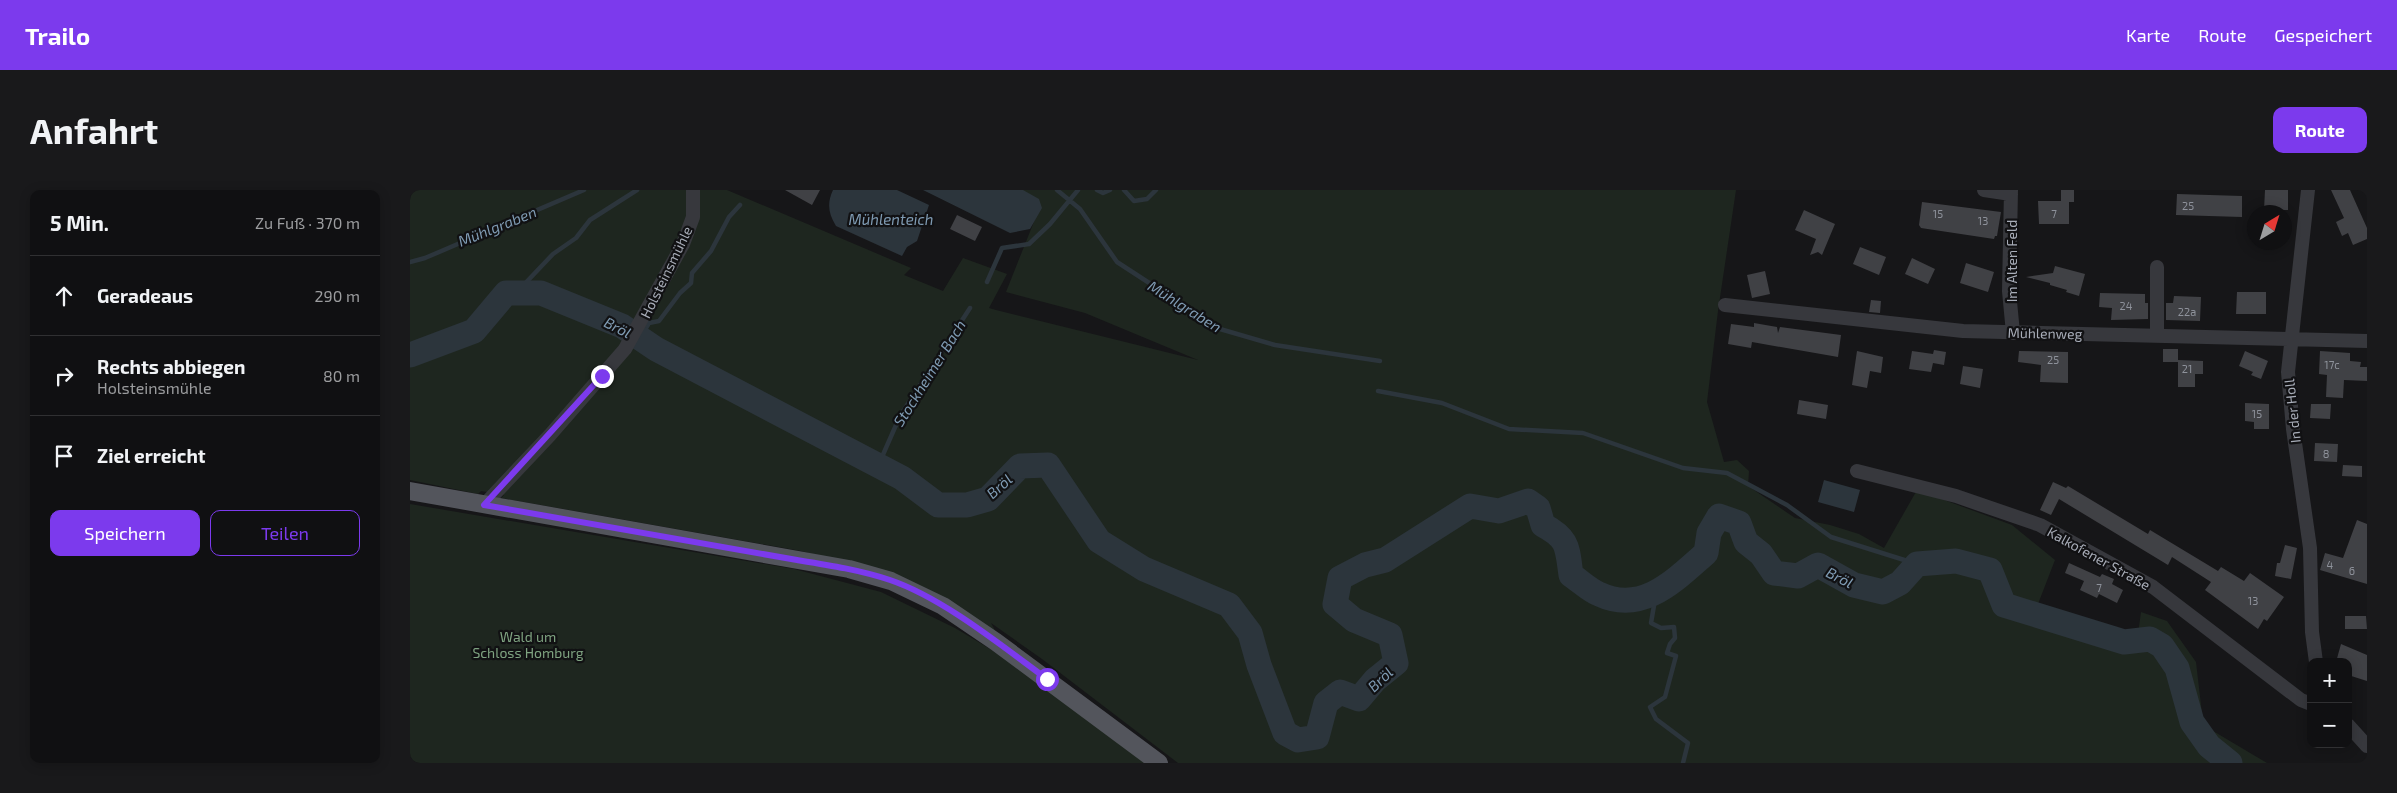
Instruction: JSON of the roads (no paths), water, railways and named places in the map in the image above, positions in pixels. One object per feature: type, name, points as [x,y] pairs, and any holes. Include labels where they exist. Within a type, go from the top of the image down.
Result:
[{"type":"main road","points":[[410,491],[823,564],[891,581],[943,606],[996,642],[1159,763]]},
{"type":"street","name":"Holsteinsmühle","points":[[484,505],[550,435],[625,349],[642,322],[683,244],[692,217],[694,190]]},
{"type":"street","points":[[1984,190],[2011,192]]},
{"type":"street","name":"In der Holl","points":[[2308,190],[2288,372],[2293,429],[2310,548],[2312,632],[2315,658]]},
{"type":"street","name":"Im Alten Feld","points":[[2011,192],[2009,292],[2013,333]]},
{"type":"street","points":[[2157,267],[2157,336]]},
{"type":"street","name":"Mühlenweg","points":[[1725,305],[1963,331],[2367,341]]},
{"type":"street","name":"Kalkofener Straße","points":[[1858,471],[1956,496],[2040,525],[2153,587],[2294,695],[2309,703]]},
{"type":"street","points":[[2352,729],[2367,746]]},
{"type":"water","name":"Mühlenteich","points":[[833,190],[897,190],[929,205],[917,241],[907,247],[902,256],[836,226],[829,208]]},
{"type":"water","name":"Mühlenteich","points":[[923,190],[1023,190],[1039,199],[1042,208],[1030,229],[1010,233]]},
{"type":"water","points":[[1824,480],[1860,490],[1854,512],[1818,502]]},
{"type":"waterway","name":"Mühlgraben","points":[[410,262],[425,258],[584,190]]},
{"type":"waterway","points":[[516,293],[553,254],[576,238],[590,220],[637,190]]},
{"type":"waterway","name":"Mühlgraben","points":[[1057,190],[1080,209],[1117,262],[1220,329],[1275,345],[1380,361]]},
{"type":"waterway","name":"Stockheimer Bach","points":[[987,282],[1002,248],[1029,244],[1050,224],[1078,190]]},
{"type":"waterway","name":"Stockheimer Bach","points":[[1097,190],[1103,193],[1110,190]]},
{"type":"waterway","name":"Stockheimer Bach","points":[[1124,190],[1134,201],[1147,199],[1156,190]]},
{"type":"waterway","points":[[640,338],[649,323],[659,321],[680,293],[691,283],[692,273],[711,251],[729,217],[740,205]]},
{"type":"waterway","name":"Bröl","points":[[410,355],[474,331],[506,293],[541,293],[622,326],[656,349],[902,478],[938,505],[967,505],[988,499],[1020,466],[1048,465],[1099,541],[1144,569],[1229,605],[1250,633],[1259,665],[1285,733],[1298,740],[1317,737],[1326,703],[1340,692],[1359,699],[1375,680],[1396,663],[1390,635],[1354,620],[1335,604],[1340,578],[1365,565],[1385,560],[1470,506],[1499,511],[1528,501],[1538,508],[1543,525],[1558,535],[1565,545],[1569,557],[1571,575],[1595,592],[1615,599],[1630,600],[1644,597],[1671,583],[1706,553],[1709,533],[1719,516],[1739,523],[1746,542],[1761,554],[1774,573],[1798,576],[1818,565],[1854,585],[1883,592],[1900,583],[1917,564],[1956,561],[1990,570],[2004,605],[2124,642],[2150,639],[2162,646],[2177,668],[2192,722],[2209,746],[2230,763]]},
{"type":"waterway","name":"Stockheimer Bach","points":[[878,466],[900,416],[970,308]]},
{"type":"waterway","points":[[1378,391],[1442,403],[1509,429],[1583,433],[1683,468],[1727,473],[1787,505],[1831,537],[1917,564]]},
{"type":"waterway","points":[[1656,594],[1651,623],[1661,628],[1674,627],[1675,638],[1670,644],[1667,653],[1676,656],[1665,697],[1650,707],[1656,719],[1688,743],[1683,763]]},
{"type":"park label","name":"Wald um Schloss Homburg","points":[[528,644]]}]
